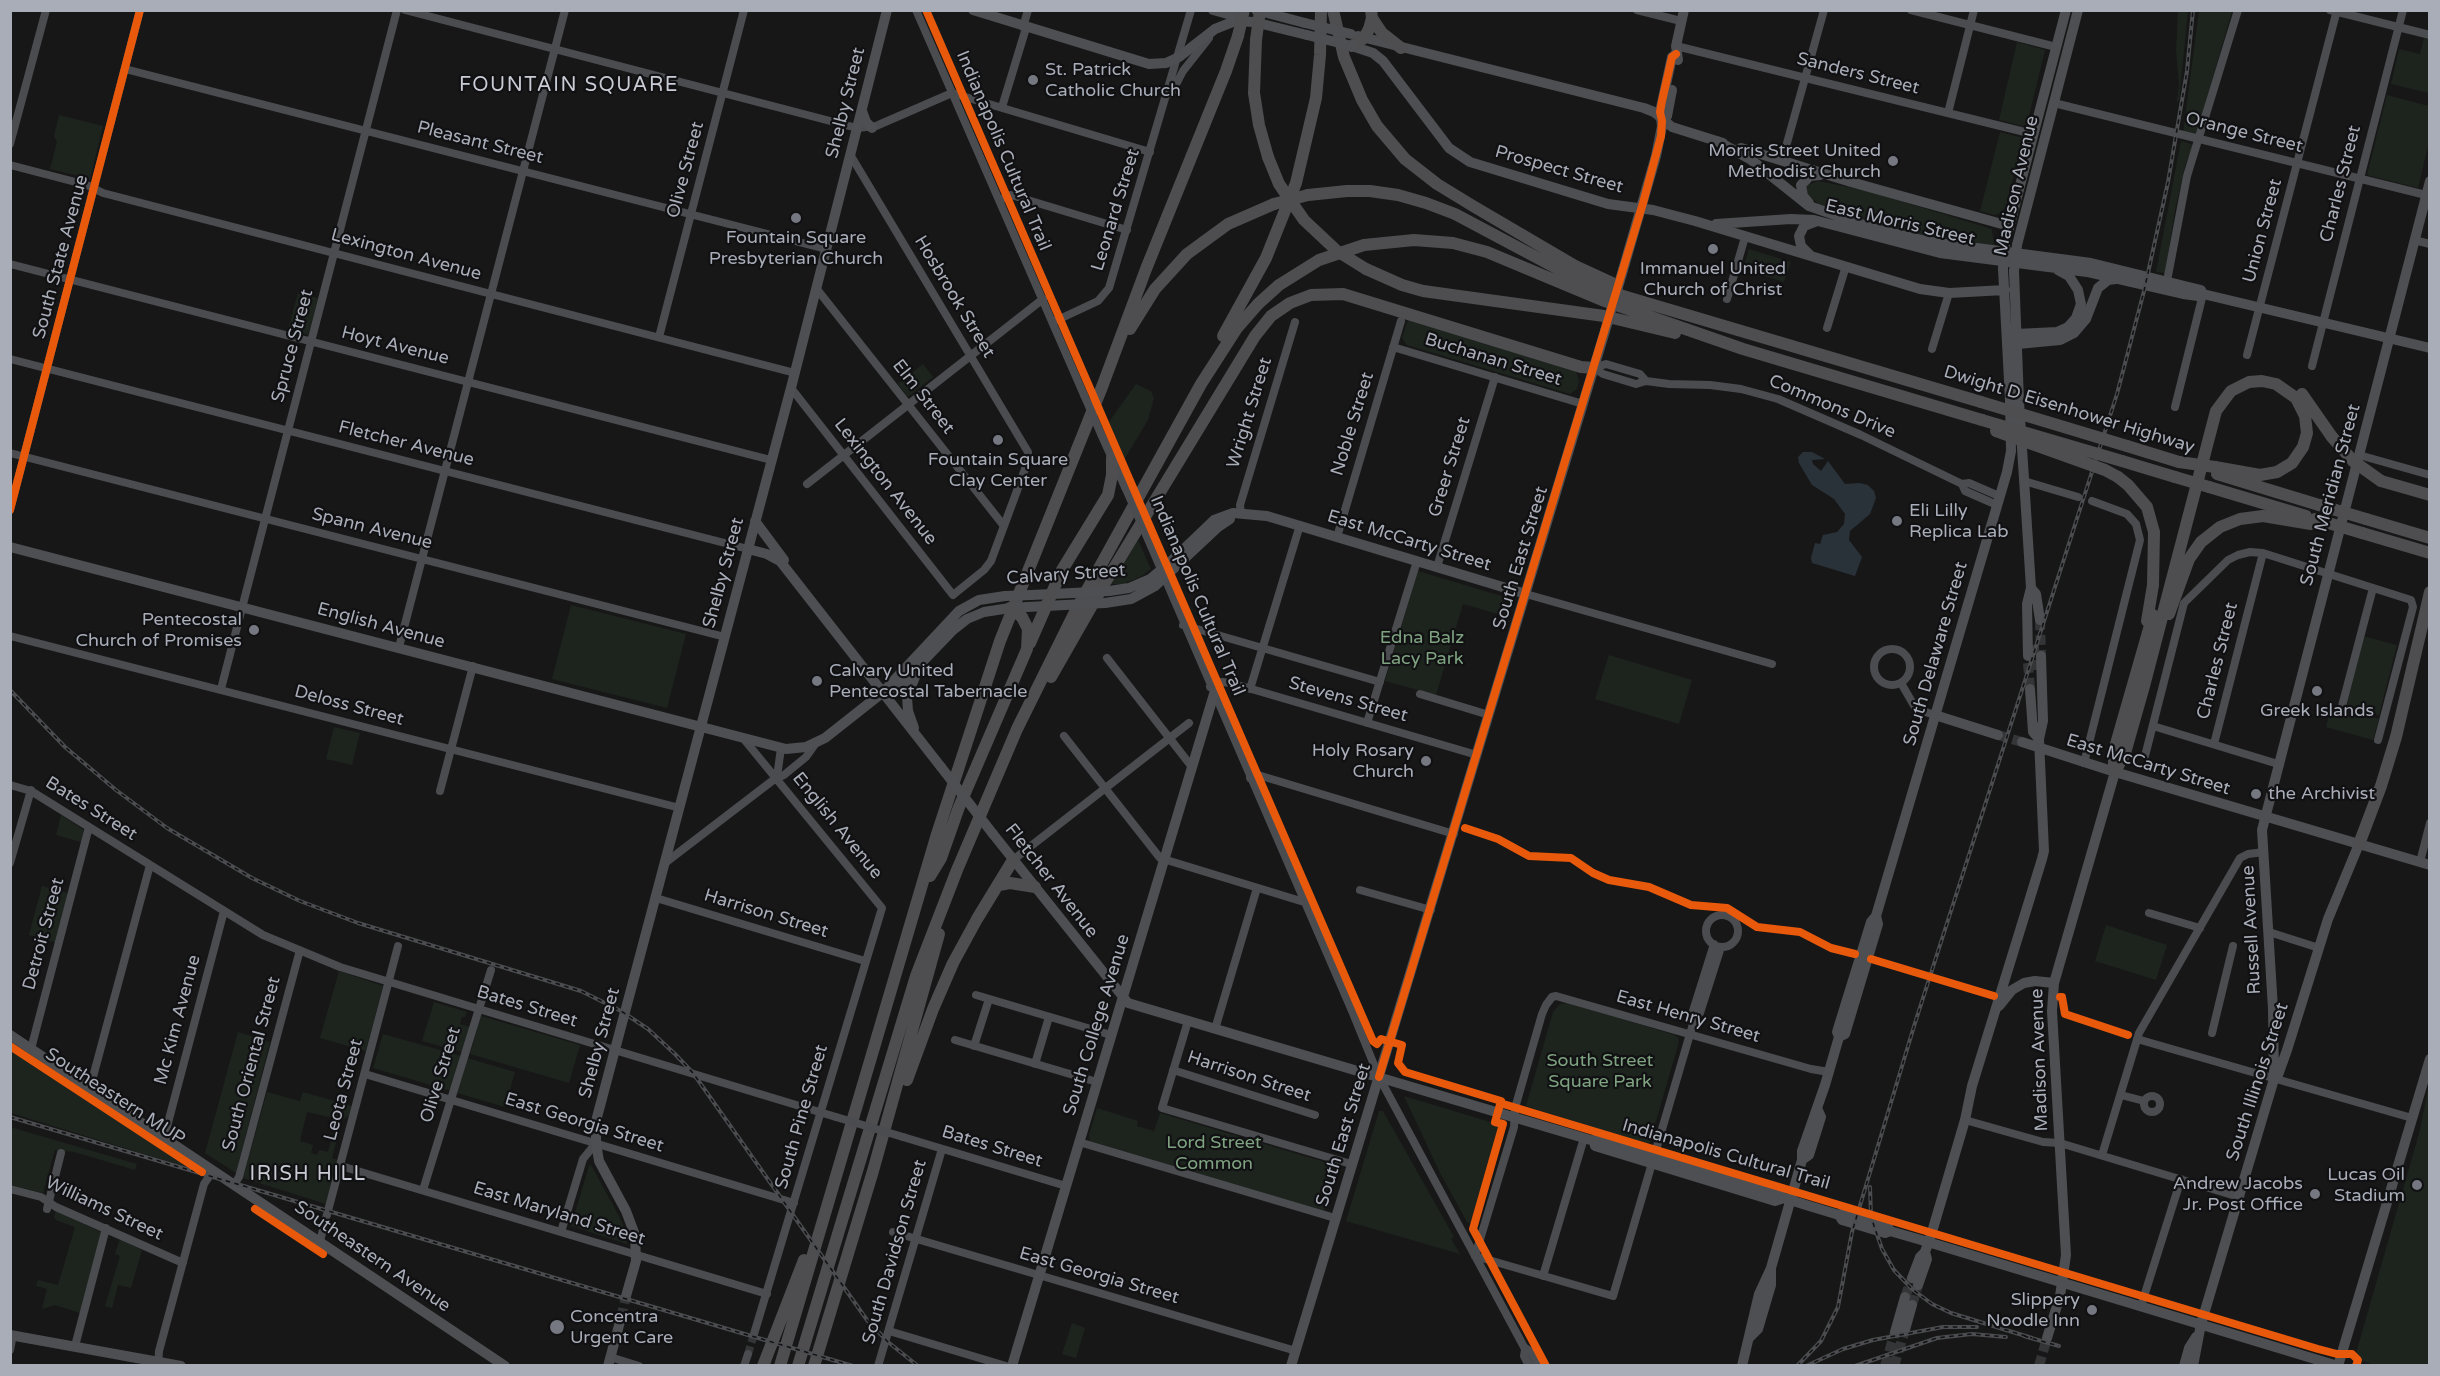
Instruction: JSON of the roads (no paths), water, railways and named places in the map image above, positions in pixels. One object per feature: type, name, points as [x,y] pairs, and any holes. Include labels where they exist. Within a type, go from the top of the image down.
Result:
[{"type":"highway","points":[[780,1365],[923,888],[937,834],[1000,641],[1230,61],[1244,10]]},
{"type":"highway","points":[[1201,384],[1222,337],[1266,258],[1293,195],[1314,109],[1319,65],[1321,10]]},
{"type":"highway","points":[[1333,10],[1344,57],[1364,105],[1387,140],[1413,166],[1449,192],[1575,266],[1616,286],[1697,318]]},
{"type":"highway","points":[[1257,14],[1254,93],[1259,125],[1268,157],[1279,184],[1304,220],[1337,251],[1366,269],[1402,285],[1423,291],[1604,316],[1743,350]]},
{"type":"highway","points":[[1356,39],[1369,29],[1371,14]]},
{"type":"highway","points":[[1371,14],[1384,36],[1401,48]]},
{"type":"highway","points":[[1102,387],[1140,311],[1167,275],[1187,254],[1218,230],[1248,214],[1308,195],[1370,192],[1398,195],[1426,203],[1455,214],[1581,279],[1653,306],[1697,318]]},
{"type":"highway","points":[[798,1365],[911,992],[988,795],[1021,720],[1076,610],[1201,384],[1241,323],[1287,279],[1319,261],[1350,249],[1400,240],[1438,241],[1478,249],[1602,300],[1743,350]]},
{"type":"highway","points":[[988,795],[1055,669],[1103,586],[1255,336],[1280,309],[1308,296],[1326,293],[1343,294],[1581,367],[1593,368]]},
{"type":"highway","name":"Dwight D Eisenhower Highway","points":[[1697,318],[2179,462],[2214,470],[2319,505],[2430,538]]},
{"type":"highway","name":"Dwight D Eisenhower Highway","points":[[1743,350],[1937,407],[1983,423],[2209,487],[2313,522]]},
{"type":"highway","points":[[2115,772],[2114,751],[2162,586],[2207,414],[2218,394],[2229,384],[2244,376],[2260,374],[2287,381],[2300,392],[2332,437],[2353,461],[2381,481],[2430,495]]},
{"type":"highway","points":[[2115,772],[2125,753],[2144,686],[2188,511],[2218,406],[2238,386],[2258,381],[2281,386],[2296,398],[2305,416],[2307,433],[2301,452],[2289,464],[2272,473],[2260,475],[2214,470]]},
{"type":"highway","points":[[1983,423],[2105,470],[2128,485],[2147,507],[2154,532],[2152,592],[2141,654]]},
{"type":"highway","points":[[923,888],[941,858],[959,807],[1062,570],[1108,495],[1112,458]]},
{"type":"highway","points":[[2144,686],[2185,567],[2201,542],[2220,527],[2251,516],[2313,522],[2362,533],[2428,556]]},
{"type":"highway","points":[[2359,844],[2381,786],[2396,737],[2430,592]]},
{"type":"highway","points":[[1005,604],[1024,612],[1028,627],[1027,649]]},
{"type":"highway","points":[[873,1171],[939,994],[965,940],[1013,860]]},
{"type":"highway","points":[[816,1365],[957,870]]},
{"type":"highway","points":[[999,885],[1010,883],[1035,887]]},
{"type":"highway","points":[[763,1365],[825,1213]]},
{"type":"main road","name":"Shelby Street","points":[[626,1296],[636,1255],[632,1225],[601,1166],[596,1143],[596,1121],[795,373],[886,10]]},
{"type":"main road","name":"Prospect Street","points":[[973,10],[1137,62],[1158,64],[1176,59],[1215,29],[1230,21],[1257,14]]},
{"type":"main road","name":"Prospect Street","points":[[1213,10],[1257,14],[1307,35],[1356,39],[1383,61],[1443,141],[1461,158],[1608,204],[1641,208],[1695,221],[1920,289],[1948,293],[2005,290]]},
{"type":"main road","name":"Madison Avenue","points":[[2034,638],[2017,339],[2005,243],[2066,10]]},
{"type":"main road","name":"Madison Avenue","points":[[2010,399],[2005,290],[2078,10]]},
{"type":"main road","name":"East Morris Street","points":[[1257,14],[1305,23],[1356,39],[1644,108],[1654,112],[1672,127],[1825,174],[2008,226]]},
{"type":"main road","name":"South East Street","points":[[1292,1365],[1351,1164],[1478,755],[1641,208],[1656,156],[1662,121],[1667,116],[1683,16]]},
{"type":"main road","points":[[862,108],[864,118],[872,128]]},
{"type":"main road","name":"East Morris Street","points":[[1717,141],[1750,159],[1809,207],[1830,215],[1919,240],[2091,263],[2201,290],[2203,294]]},
{"type":"main road","points":[[1825,174],[1810,176],[1803,182],[1800,189],[1811,204],[1830,215]]},
{"type":"main road","name":"South Meridian Street","points":[[2265,817],[2360,454],[2387,339],[2430,181]]},
{"type":"main road","name":"East Morris Street","points":[[1695,221],[1726,225],[1791,219],[1820,222],[1940,253],[2044,266],[2118,278],[2198,296],[2203,294],[2430,348]]},
{"type":"main road","points":[[1810,255],[1801,246],[1800,233],[1806,225],[1820,222]]},
{"type":"main road","points":[[2017,339],[2057,332],[2070,325],[2079,313],[2080,298],[2074,282],[2064,273],[2044,266]]},
{"type":"main road","points":[[2017,339],[2060,340],[2071,335],[2084,323],[2100,284],[2118,278]]},
{"type":"main road","name":"South Delaware Street","points":[[1741,1364],[1759,1294],[1771,1269],[1787,1199],[1802,1160],[1802,1152],[1813,1114],[1818,1107],[1829,1072],[1839,1037],[1837,1032],[1871,922],[1876,916],[2007,472],[2011,451],[2010,399]]},
{"type":"main road","name":"East McCarty Street","points":[[1241,514],[1260,514],[1300,525],[1526,594]]},
{"type":"main road","name":"Calvary Street","points":[[1024,612],[1047,606],[1105,603],[1134,598],[1218,526],[1241,514]]},
{"type":"main road","name":"Fletcher Avenue","points":[[755,521],[782,557],[788,572]]},
{"type":"main road","name":"English Avenue","points":[[10,547],[473,666],[780,748]]},
{"type":"main road","name":"Fletcher Avenue","points":[[748,549],[773,556],[788,572],[1128,1003],[1589,1139],[1595,1146],[1653,1159],[1778,1193],[1787,1199],[1839,1215],[1845,1212],[1887,1225],[1890,1231],[1927,1247],[2063,1282],[2141,1306],[2199,1329],[2338,1365]]},
{"type":"main road","name":"Calvary Street","points":[[780,748],[801,748],[816,743],[882,693],[903,681],[963,622],[977,614],[1031,595],[1109,591],[1135,586],[1162,575]]},
{"type":"main road","name":"Madison Avenue","points":[[2030,593],[2036,594],[2040,620]]},
{"type":"main road","name":"Madison Avenue","points":[[2028,656],[2027,603],[2030,593]]},
{"type":"main road","name":"Calvary Street","points":[[882,693],[958,611],[979,600],[1005,604]]},
{"type":"main road","points":[[1915,1282],[1920,1257],[1927,1247],[1965,1119],[1972,1086],[2044,851],[2039,744],[2043,721],[2041,656]]},
{"type":"main road","points":[[918,736],[908,711],[907,697],[921,664]]},
{"type":"main road","points":[[2036,672],[2038,722],[2041,727]]},
{"type":"main road","points":[[2030,689],[2033,732],[2039,744]]},
{"type":"main road","name":"South College Avenue","points":[[1012,1365],[1192,767],[1212,690]]},
{"type":"main road","points":[[1935,715],[1998,735]]},
{"type":"main road","name":"East McCarty Street","points":[[2022,742],[2039,744],[2084,763],[2425,864]]},
{"type":"main road","name":"Madison Avenue","points":[[2063,1282],[2067,1249],[2052,1011],[2054,982],[2115,772]]},
{"type":"main road","name":"Russell Avenue","points":[[2265,817],[2262,830],[2269,932],[2274,1078]]},
{"type":"main road","name":"South Illinois Street","points":[[2184,1365],[2189,1348],[2199,1329],[2274,1078],[2278,1076],[2319,948],[2359,844]]},
{"type":"main road","points":[[1995,1010],[2012,990],[2024,983],[2054,982]]},
{"type":"main road","name":"Southeastern Avenue","points":[[10,1035],[505,1365]]},
{"type":"main road","points":[[2338,1365],[2430,1059]]},
{"type":"main road","points":[[2048,1338],[2063,1282]]},
{"type":"main road","points":[[1900,1331],[1909,1301]]},
{"type":"main road","points":[[609,1361],[621,1317]]},
{"type":"main road","name":"South Illinois Street","points":[[2193,1365],[2199,1329]]},
{"type":"main road","points":[[12,1335],[158,1363],[181,1365]]},
{"type":"street","points":[[10,144],[46,10]]},
{"type":"street","name":"South State Avenue","points":[[10,510],[140,10]]},
{"type":"street","name":"Spruce Street","points":[[221,689],[398,10]]},
{"type":"street","points":[[405,10],[857,128],[872,128],[952,93],[1150,152]]},
{"type":"street","points":[[399,647],[565,10]]},
{"type":"street","name":"Olive Street","points":[[659,337],[744,10]]},
{"type":"street","points":[[916,10],[1125,487],[1379,1077],[1525,1350],[1524,1356],[1529,1365]]},
{"type":"street","points":[[1002,107],[1028,10]]},
{"type":"street","name":"Leonard Street","points":[[1053,322],[1097,302],[1110,286],[1164,111],[1176,59],[1191,10]]},
{"type":"street","points":[[1637,10],[1683,16]]},
{"type":"street","points":[[1782,161],[1824,10]]},
{"type":"street","points":[[1911,10],[2056,47]]},
{"type":"street","points":[[1948,113],[1974,10]]},
{"type":"street","points":[[2167,281],[2187,176],[2238,10]]},
{"type":"street","name":"Charles Street","points":[[2312,366],[2403,10]]},
{"type":"street","points":[[2335,11],[2430,35]]},
{"type":"street","name":"Union Street","points":[[2247,354],[2335,11]]},
{"type":"street","name":"Leonard Street","points":[[1164,111],[1183,71],[1215,29]]},
{"type":"street","name":"Sanders Street","points":[[1676,50],[1806,78],[2033,134]]},
{"type":"street","name":"Pleasant Street","points":[[125,69],[826,249]]},
{"type":"street","name":"Orange Street","points":[[2054,103],[2426,195]]},
{"type":"street","name":"Hosbrook Street","points":[[851,156],[1028,450],[1029,455],[1004,526]]},
{"type":"street","name":"Lexington Avenue","points":[[10,165],[103,193],[795,373]]},
{"type":"street","points":[[1000,200],[1011,195],[1127,230]]},
{"type":"street","points":[[1727,298],[1745,237]]},
{"type":"street","points":[[2414,240],[2430,244]]},
{"type":"street","name":"Hoyt Avenue","points":[[10,264],[771,460]]},
{"type":"street","points":[[1827,328],[1846,266]]},
{"type":"street","name":"Elm Street","points":[[816,288],[1004,526]]},
{"type":"street","points":[[1932,349],[1948,293]]},
{"type":"street","points":[[2175,407],[2203,294]]},
{"type":"street","points":[[807,484],[1043,299]]},
{"type":"street","name":"Noble Street","points":[[1337,537],[1401,321]]},
{"type":"street","name":"Wright Street","points":[[1241,514],[1241,502],[1295,322]]},
{"type":"street","name":"Buchanan Street","points":[[1393,346],[1583,404]]},
{"type":"street","name":"Fletcher Avenue","points":[[10,359],[748,549]]},
{"type":"street","name":"Commons Drive","points":[[1593,368],[1603,374],[1636,384],[1646,381],[1724,386],[1769,396],[1861,435],[1962,484],[1969,483],[1998,500]]},
{"type":"street","name":"Greer Street","points":[[1437,567],[1495,377]]},
{"type":"street","name":"Lexington Avenue","points":[[791,388],[953,596],[987,567],[1004,526]]},
{"type":"street","name":"Spann Avenue","points":[[10,453],[725,637]]},
{"type":"street","points":[[2360,454],[2430,475]]},
{"type":"street","points":[[2024,481],[2078,497]]},
{"type":"street","points":[[2084,763],[2139,547],[2139,531],[2133,520],[2120,510],[2092,501]]},
{"type":"street","points":[[1250,689],[1300,525]]},
{"type":"street","points":[[2145,756],[2184,603],[2231,558],[2246,552],[2263,553],[2409,598],[2412,602],[2413,607],[2378,740]]},
{"type":"street","name":"Charles Street","points":[[2214,744],[2263,553]]},
{"type":"street","points":[[1367,723],[1417,561]]},
{"type":"street","points":[[2342,706],[2373,588]]},
{"type":"street","name":"East McCarty Street","points":[[1526,594],[1772,664]]},
{"type":"street","points":[[1183,625],[1380,682]]},
{"type":"street","name":"Deloss Street","points":[[10,636],[680,808]]},
{"type":"street","points":[[1885,650],[1900,650],[1909,658],[1910,673],[1901,683],[1888,684],[1876,676],[1875,662],[1885,650]]},
{"type":"street","points":[[1107,658],[1192,767]]},
{"type":"street","points":[[440,791],[473,666]]},
{"type":"street","name":"Stevens Street","points":[[1212,690],[1224,682],[1478,755]]},
{"type":"street","points":[[1901,683],[1916,708],[1935,715]]},
{"type":"street","points":[[1420,694],[1490,715]]},
{"type":"street","points":[[1013,860],[1189,723]]},
{"type":"street","points":[[2153,726],[2278,764]]},
{"type":"street","points":[[1064,736],[1156,855],[1163,860],[1304,902]]},
{"type":"street","name":"English Avenue","points":[[743,738],[882,908]]},
{"type":"street","name":"Calvary Street","points":[[665,863],[777,777],[784,775],[806,757],[816,743]]},
{"type":"street","points":[[777,777],[780,748]]},
{"type":"street","points":[[1250,778],[1258,776],[1454,834]]},
{"type":"street","name":"Bates Street","points":[[10,785],[31,790],[263,935],[346,969],[1066,1186]]},
{"type":"street","points":[[10,863],[31,790]]},
{"type":"street","points":[[2425,864],[2430,823]]},
{"type":"street","name":"Detroit Street","points":[[31,1049],[89,827]]},
{"type":"street","points":[[2102,1155],[2137,1039],[2240,858],[2245,854],[2264,852]]},
{"type":"street","points":[[90,1088],[150,865]]},
{"type":"street","points":[[1215,1029],[1257,888]]},
{"type":"street","points":[[1360,890],[1431,910]]},
{"type":"street","name":"Harrison Street","points":[[656,898],[865,961]]},
{"type":"street","name":"South Pine Street","points":[[754,1334],[882,908]]},
{"type":"street","name":"Mc Kim Avenue","points":[[164,1138],[224,911]]},
{"type":"street","points":[[2150,914],[2199,928]]},
{"type":"street","points":[[2269,932],[2319,948]]},
{"type":"street","name":"Leota Street","points":[[320,1241],[398,946]]},
{"type":"street","points":[[1475,1256],[1613,1296],[1695,1017],[1700,1013],[1717,946]]},
{"type":"street","points":[[2212,1033],[2233,946]]},
{"type":"street","name":"South Oriental Street","points":[[234,1185],[239,1177],[300,950]]},
{"type":"street","name":"Olive Street","points":[[423,1190],[491,970]]},
{"type":"street","points":[[976,995],[1111,1035]]},
{"type":"street","name":"East Henry Street","points":[[1515,1117],[1515,1108],[1542,1014],[1546,1005],[1556,996],[1810,1069],[1829,1072]]},
{"type":"street","points":[[974,1046],[989,999]]},
{"type":"street","points":[[1035,1064],[1049,1017]]},
{"type":"street","points":[[1188,1021],[1162,1108],[1351,1164]]},
{"type":"street","points":[[2137,1039],[2412,1118]]},
{"type":"street","points":[[955,1040],[1097,1082]]},
{"type":"street","name":"East Henry Street","points":[[1810,1069],[1825,1084]]},
{"type":"street","name":"Harrison Street","points":[[1173,1070],[1315,1115]]},
{"type":"street","name":"East Georgia Street","points":[[365,1074],[794,1203]]},
{"type":"street","points":[[2121,1095],[2144,1101]]},
{"type":"street","points":[[1475,1256],[1514,1127],[1515,1117]]},
{"type":"street","points":[[1965,1119],[2043,1142],[2060,1143],[2239,1197]]},
{"type":"street","points":[[1544,1276],[1589,1139]]},
{"type":"street","points":[[1079,1142],[1335,1218]]},
{"type":"street","name":"Shelby Street","points":[[561,1232],[583,1159],[596,1143]]},
{"type":"street","name":"South Davidson Street","points":[[878,1365],[942,1149]]},
{"type":"street","points":[[48,1205],[61,1153]]},
{"type":"street","name":"East Maryland Street","points":[[341,1166],[767,1294]]},
{"type":"street","name":"South Oriental Street","points":[[158,1363],[204,1184],[213,1171]]},
{"type":"street","points":[[2141,1306],[2181,1179]]},
{"type":"street","name":"Williams Street","points":[[10,1189],[41,1197],[48,1205],[183,1263]]},
{"type":"street","points":[[75,1346],[106,1228]]},
{"type":"street","name":"East Georgia Street","points":[[893,1232],[1296,1351]]},
{"type":"street","points":[[889,1331],[1006,1365]]},
{"type":"street","points":[[10,1350],[12,1335]]},
{"type":"street","points":[[1525,1350],[1531,1352],[1538,1365]]},
{"type":"street","points":[[744,1365],[748,1354]]},
{"type":"street","points":[[609,1361],[639,1365]]},
{"type":"tunnel","points":[[2040,620],[2041,656]]},
{"type":"tunnel","points":[[2034,645],[2035,672]]},
{"type":"tunnel","points":[[2028,663],[2030,689]]},
{"type":"tunnel","points":[[1998,735],[2022,742]]},
{"type":"tunnel","points":[[1905,1297],[1912,1278]]},
{"type":"tunnel","points":[[1912,1305],[1918,1285]]},
{"type":"tunnel","points":[[621,1318],[626,1296]]},
{"type":"tunnel","points":[[1894,1366],[1905,1330]]},
{"type":"tunnel","points":[[1885,1366],[1895,1332]]},
{"type":"tunnel","points":[[748,1354],[754,1334]]},
{"type":"tunnel","points":[[2039,1366],[2047,1338]]},
{"type":"railway","points":[[1797,1366],[1821,1341],[1838,1307],[1852,1232],[1915,1023],[2117,394],[2144,291],[2168,182],[2187,71],[2193,10]]},
{"type":"railway","points":[[10,690],[65,747],[116,790],[167,828],[252,878],[300,901],[358,923],[581,991],[621,1011],[648,1029],[693,1073],[867,1320],[888,1342],[918,1366]]},
{"type":"railway","points":[[10,1117],[853,1366]]},
{"type":"railway","points":[[1870,1187],[1871,1217],[1882,1249],[1894,1270],[1912,1289],[1932,1304],[1951,1313],[2032,1338]]},
{"type":"railway","points":[[1806,1366],[1843,1349],[1873,1340],[1943,1327],[1977,1327]]},
{"type":"railway","points":[[1855,1366],[1937,1338],[1972,1334],[2006,1337]]},
{"type":"railway","points":[[2024,1336],[2059,1346]]},
{"type":"place","name":"St. Patrick Catholic Church","points":[[1033,80]]},
{"type":"place","name":"Morris Street United Methodist Church","points":[[1893,161]]},
{"type":"place","name":"Fountain Square Presbyterian Church","points":[[796,218]]},
{"type":"place","name":"Immanuel United Church of Christ","points":[[1713,249]]},
{"type":"place","name":"Fountain Square Clay Center","points":[[998,440]]},
{"type":"place","name":"Eli Lilly Replica Lab","points":[[1897,521]]},
{"type":"place","name":"Pentecostal Church of Promises","points":[[254,630]]},
{"type":"place","name":"Calvary United Pentecostal Tabernacle","points":[[817,681]]},
{"type":"place","name":"Greek Islands","points":[[2317,691]]},
{"type":"place","name":"Holy Rosary Church","points":[[1426,761]]},
{"type":"place","name":"the Archivist","points":[[2256,794]]},
{"type":"place","name":"Lucas Oil Stadium","points":[[2417,1185]]},
{"type":"place","name":"Andrew Jacobs Jr. Post Office","points":[[2315,1194]]},
{"type":"place","name":"Slippery Noodle Inn","points":[[2092,1310]]},
{"type":"place","name":"Concentra Urgent Care","points":[[557,1327]]},
{"type":"district","name":"FOUNTAIN SQUARE","points":[[569,86]]},
{"type":"district","name":"IRISH HILL","points":[[308,1175]]},
{"type":"park label","name":"Edna Balz Lacy Park","points":[[1422,648]]},
{"type":"park label","name":"South Street Square Park","points":[[1600,1071]]},
{"type":"park label","name":"Lord Street Common","points":[[1214,1153]]}]
